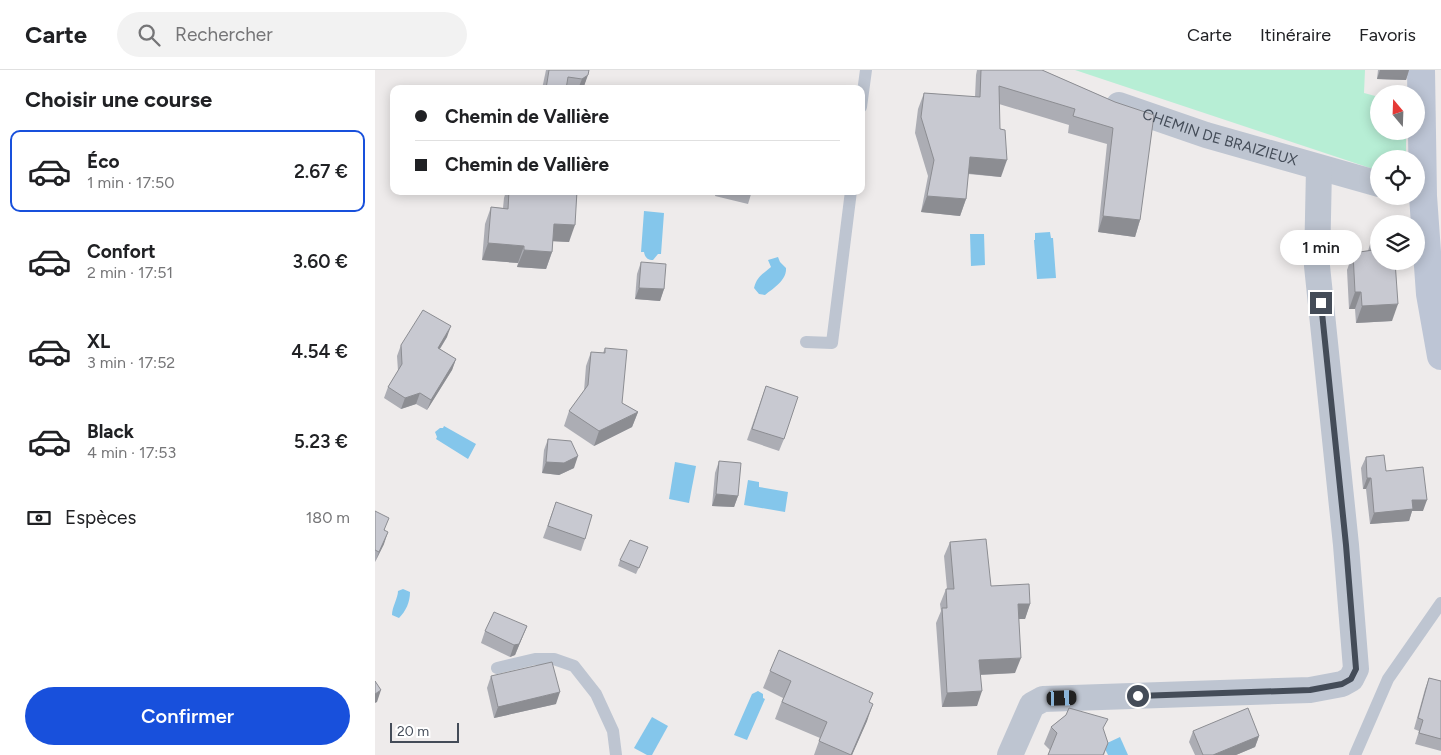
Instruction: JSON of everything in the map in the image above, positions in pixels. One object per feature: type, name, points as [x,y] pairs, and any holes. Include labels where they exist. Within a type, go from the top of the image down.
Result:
[{"type":"main road","points":[[1420,150],[1421,70]]},
{"type":"main road","points":[[1420,205],[1430,294],[1441,356]]},
{"type":"street","name":"CHEMIN DE BRAIZIEUX","points":[[1098,96],[1206,134],[1370,182]]},
{"type":"street","points":[[1010,755],[1031,705],[1043,699],[1310,690],[1342,684],[1351,679],[1356,669],[1347,552],[1317,266],[1319,168]]},
{"type":"lane","points":[[864,85],[866,70]]},
{"type":"lane","points":[[806,342],[832,344],[851,195]]},
{"type":"lane","points":[[1355,755],[1388,679],[1441,602]]},
{"type":"lane","points":[[497,668],[535,659],[553,659],[574,666],[596,694],[613,731],[616,755]]},
{"type":"green space","points":[[1075,70],[1365,70],[1364,93],[1370,95],[1370,140],[1406,140],[1406,150],[1370,150],[1370,168]]},
{"type":"water","points":[[644,211],[664,213],[661,254],[658,254],[653,260],[647,258],[644,252],[641,252]]},
{"type":"water","points":[[1050,232],[1051,238],[1053,238],[1056,278],[1037,279],[1035,233]]},
{"type":"water","points":[[970,234],[984,234],[985,265],[971,266]]},
{"type":"water","points":[[778,257],[786,268],[784,276],[765,295],[759,294],[754,288],[757,281],[771,267],[768,260]]},
{"type":"water","points":[[444,426],[476,444],[468,459],[436,439],[435,432]]},
{"type":"water","points":[[675,462],[696,466],[689,503],[669,499]]},
{"type":"water","points":[[748,480],[759,482],[759,487],[788,492],[785,512],[744,505]]},
{"type":"water","points":[[403,589],[410,592],[410,596],[404,612],[399,618],[392,615],[392,612],[398,591]]},
{"type":"water","points":[[758,691],[763,694],[765,699],[747,740],[734,735],[752,694]]},
{"type":"water","points":[[652,717],[668,726],[652,755],[647,755],[634,748]]},
{"type":"water","points":[[1120,737],[1128,755],[1108,755],[1103,745]]},
{"type":"building","points":[[549,70],[589,70],[588,75],[582,79],[568,77],[567,85],[547,85]]},
{"type":"building","points":[[981,70],[1042,70],[1115,102],[1154,115],[1140,220],[1103,216],[1113,128],[1073,116],[1075,109],[999,86],[1000,129],[1005,130],[1007,160],[970,157],[966,199],[927,196],[934,160],[921,117],[924,93],[980,97]]},
{"type":"building","points":[[509,195],[577,195],[575,225],[554,224],[552,252],[524,250],[524,246],[488,243],[491,207],[508,209]]},
{"type":"building","points":[[1370,250],[1370,270],[1396,270],[1398,304],[1362,306],[1361,292],[1355,292],[1353,253]]},
{"type":"building","points":[[641,262],[666,264],[664,289],[639,288]]},
{"type":"building","points":[[423,310],[451,326],[438,348],[456,359],[431,400],[420,393],[405,398],[388,387],[402,364],[401,345]]},
{"type":"building","points":[[605,348],[627,350],[622,403],[638,412],[599,431],[569,411],[588,385],[591,352],[605,353]]},
{"type":"building","points":[[766,386],[798,397],[784,439],[752,429]]},
{"type":"building","points":[[548,439],[571,441],[578,456],[564,463],[546,462]]},
{"type":"building","points":[[1384,455],[1386,471],[1423,467],[1427,500],[1412,500],[1413,509],[1374,513],[1371,478],[1367,478],[1366,457]]},
{"type":"building","points":[[719,461],[741,463],[738,496],[716,494]]},
{"type":"building","points":[[556,502],[592,515],[585,539],[548,526]]},
{"type":"building","points":[[375,511],[389,518],[384,530],[388,532],[379,552],[375,550]]},
{"type":"building","points":[[986,539],[991,586],[1029,584],[1030,604],[1018,604],[1021,658],[979,660],[982,691],[947,693],[942,608],[947,608],[946,589],[954,589],[950,542]]},
{"type":"building","points":[[630,540],[648,547],[639,568],[620,560]]},
{"type":"building","points":[[494,612],[527,626],[519,644],[514,645],[485,631]]},
{"type":"building","points":[[779,650],[873,693],[869,702],[873,704],[851,755],[819,741],[827,722],[782,702],[791,681],[770,671]]},
{"type":"building","points":[[552,662],[560,692],[498,707],[491,676]]},
{"type":"building","points":[[1429,678],[1441,681],[1441,739],[1419,733],[1423,720],[1418,718]]},
{"type":"building","points":[[375,681],[381,690],[375,694]]},
{"type":"building","points":[[1069,708],[1108,719],[1103,728],[1108,743],[1103,755],[1048,755],[1057,733],[1051,727],[1066,715]]},
{"type":"building","points":[[1248,708],[1259,736],[1213,755],[1203,755],[1193,731]]},
{"type":"route","points":[[1138,696],[1310,690],[1342,684],[1351,679],[1356,669],[1346,545],[1321,303]]}]
